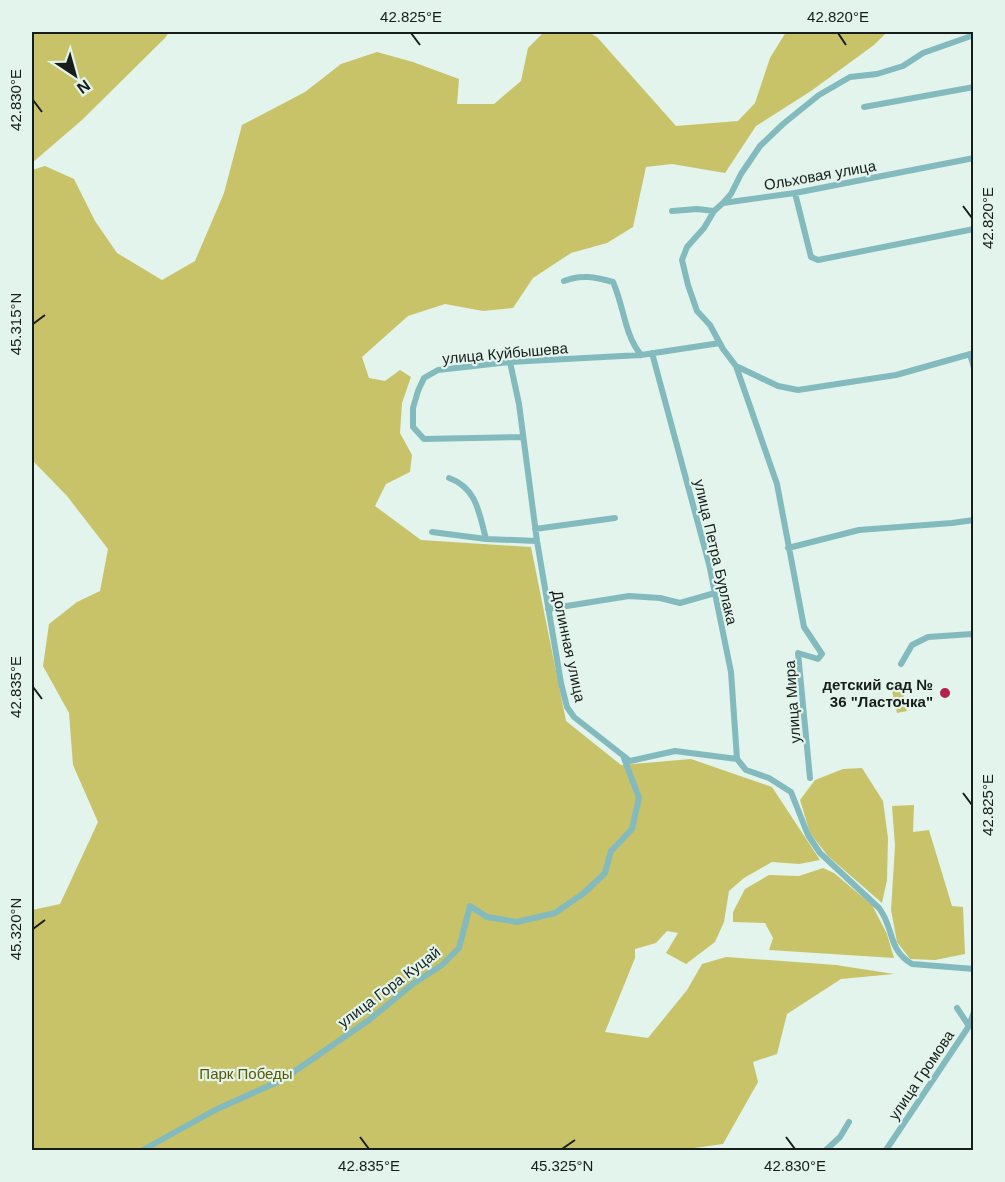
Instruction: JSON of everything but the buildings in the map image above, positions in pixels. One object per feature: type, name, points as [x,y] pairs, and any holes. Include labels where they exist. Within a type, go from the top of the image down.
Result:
[{"type":"street","points":[[974,35],[922,53],[903,66],[877,74],[850,77],[819,95],[760,146],[731,194],[714,211],[704,228],[687,247],[682,260],[697,310],[710,325],[736,366],[778,386],[798,390],[896,375],[972,353],[974,368]]},
{"type":"street","points":[[864,107],[974,87]]},
{"type":"street","name":"Ольховая улица","points":[[723,203],[795,193],[974,158]]},
{"type":"street","points":[[795,193],[812,257],[818,260],[974,229]]},
{"type":"street","points":[[672,211],[698,209],[714,211]]},
{"type":"street","points":[[564,281],[576,276],[595,277],[613,282],[621,302],[628,334],[632,344],[641,355]]},
{"type":"street","name":"улица Куйбышева","points":[[523,437],[424,439],[413,427],[413,408],[424,378],[438,370],[510,362],[641,355],[720,343]]},
{"type":"street","name":"улица Петра Бурлака","points":[[652,353],[709,564],[731,672],[737,759]]},
{"type":"street","name":"Долинная улица","points":[[510,362],[519,404],[548,609],[567,707],[573,717],[624,758]]},
{"type":"street","name":"улица Мира","points":[[736,366],[777,484],[804,627],[822,654],[818,659],[798,653],[810,778]]},
{"type":"street","points":[[449,478],[461,482],[471,493],[486,539]]},
{"type":"street","points":[[535,529],[615,518]]},
{"type":"street","points":[[788,548],[859,530],[974,520]]},
{"type":"street","points":[[432,532],[486,539],[537,541]]},
{"type":"street","points":[[548,609],[629,596],[660,598],[680,603],[715,594]]},
{"type":"street","points":[[901,664],[912,645],[928,637],[972,634],[974,636]]},
{"type":"street","points":[[624,758],[630,761],[675,751],[737,759],[746,770],[769,778],[791,792],[808,835],[820,853],[879,908],[886,918],[896,951],[903,959],[912,964],[974,969]]},
{"type":"street","name":"улица Гора Куцай","points":[[143,1150],[215,1110],[282,1080],[369,1020],[414,983],[442,965],[459,948],[470,906],[487,917],[517,922],[555,914],[584,893],[604,873],[611,851],[632,829],[639,798],[624,758]]},
{"type":"street","points":[[957,1008],[969,1026]]},
{"type":"street","name":"улица Громова","points":[[886,1150],[969,1026],[974,1012]]},
{"type":"street","points":[[826,1150],[840,1137],[849,1122]]},
{"type":"green space","points":[[32,32],[169,32],[82,120],[32,163]]},
{"type":"green space","name":"Парк Победы","points":[[544,32],[588,32],[597,37],[676,126],[738,121],[755,103],[770,58],[786,32],[887,32],[874,45],[811,91],[756,126],[725,173],[672,164],[646,167],[633,227],[607,243],[571,253],[533,278],[513,308],[483,311],[445,304],[408,316],[362,357],[369,378],[385,381],[400,370],[411,377],[402,403],[400,433],[412,455],[410,472],[386,484],[375,506],[421,540],[531,547],[566,721],[621,765],[691,759],[772,787],[820,860],[799,864],[772,862],[744,878],[729,891],[724,922],[715,942],[686,964],[666,953],[678,933],[667,931],[656,943],[635,949],[635,958],[605,1032],[648,1038],[687,990],[702,964],[726,957],[836,965],[894,974],[841,979],[787,1014],[777,1054],[753,1062],[758,1082],[723,1144],[680,1150],[32,1150],[32,910],[60,904],[98,822],[73,765],[69,713],[43,666],[49,624],[77,602],[100,591],[108,549],[67,496],[32,460],[32,170],[45,166],[74,179],[95,221],[117,253],[162,280],[195,261],[224,193],[242,125],[305,92],[341,64],[377,52],[459,79],[457,104],[494,104],[521,81],[528,48]]},
{"type":"green space","points":[[901,684],[907,711],[897,713],[891,687]]},
{"type":"green space","points":[[862,768],[883,801],[888,838],[887,880],[882,903],[828,856],[810,833],[800,800],[815,780],[843,769]]},
{"type":"green space","points":[[914,805],[913,832],[929,830],[952,906],[963,907],[965,954],[935,960],[910,959],[897,942],[891,910],[895,846],[892,806]]},
{"type":"green space","points":[[823,868],[834,873],[872,905],[887,934],[894,958],[769,950],[773,938],[765,923],[733,922],[733,912],[745,889],[769,875],[799,876]]},
{"type":"place","name":"детский сад № 36 \"Ласточка\"","points":[[945,693]]}]
